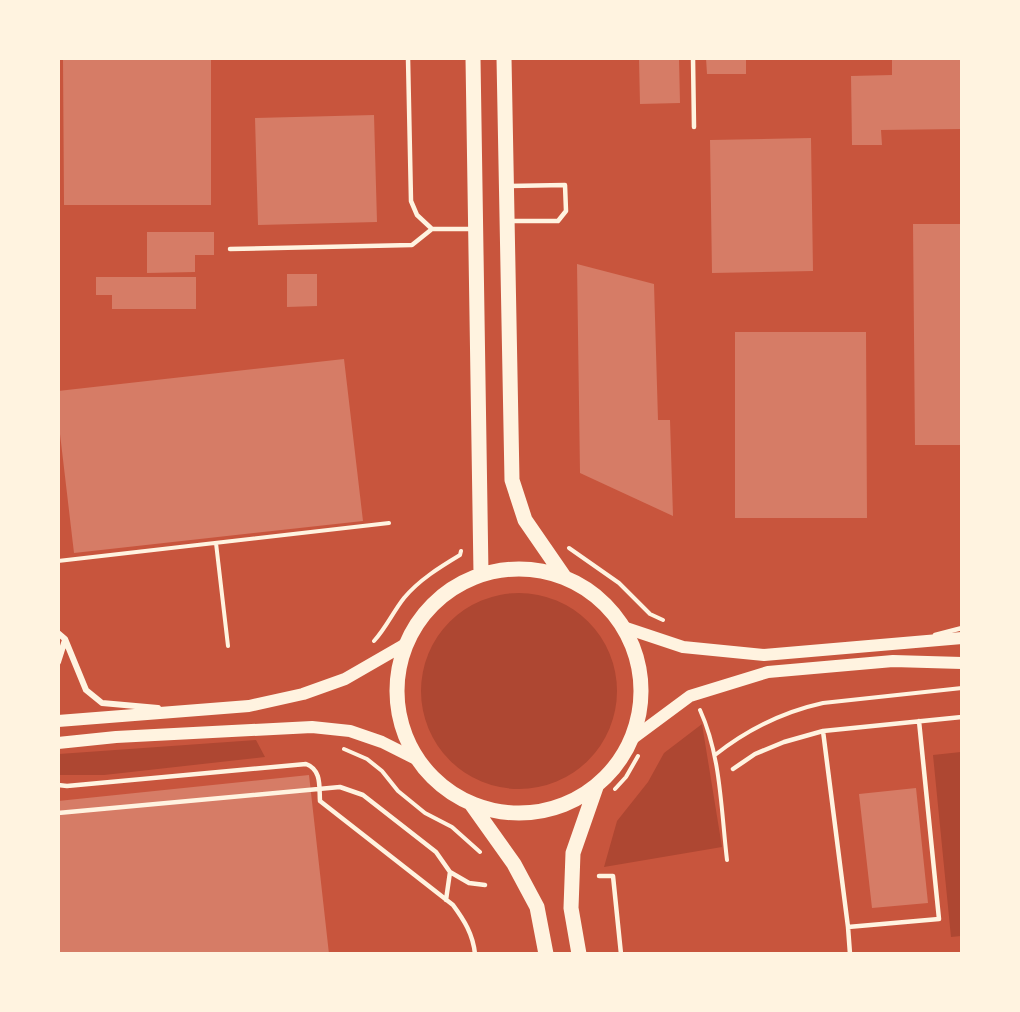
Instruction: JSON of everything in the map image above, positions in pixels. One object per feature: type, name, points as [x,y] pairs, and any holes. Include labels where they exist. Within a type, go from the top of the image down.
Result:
[{"type":"main road","points":[[473,58],[481,574]]},
{"type":"main road","points":[[504,58],[512,480],[525,520],[565,578]]},
{"type":"main road","points":[[637,744],[641,682],[636,653],[623,627],[608,606],[588,590],[565,578],[538,570],[509,569],[481,574],[456,585],[435,601],[417,621],[404,645],[397,674],[396,704],[403,733],[416,759],[441,786],[472,805],[504,813],[537,812],[568,804],[596,787],[637,744],[690,696],[768,672],[893,661],[962,663]]},
{"type":"main road","points":[[623,627],[684,647],[764,655],[962,638]]},
{"type":"main road","points":[[58,721],[249,706],[303,694],[345,679],[404,645]]},
{"type":"main road","points":[[58,743],[128,736],[312,727],[350,731],[382,742],[416,759]]},
{"type":"main road","points":[[579,954],[571,908],[573,853],[596,787]]},
{"type":"main road","points":[[472,805],[514,864],[537,907],[546,954]]},
{"type":"street","points":[[58,633],[65,639],[86,690],[102,703],[191,711]]},
{"type":"street","points":[[58,662],[65,639]]},
{"type":"lane","points":[[408,58],[411,201],[417,215],[432,229]]},
{"type":"lane","points":[[693,58],[694,127]]},
{"type":"lane","points":[[506,186],[565,185],[566,212],[558,221],[507,221]]},
{"type":"lane","points":[[230,249],[412,245],[432,229],[476,229]]},
{"type":"lane","points":[[914,641],[962,628]]},
{"type":"lane","points":[[733,769],[755,754],[823,731],[962,717]]},
{"type":"lane","points":[[848,927],[939,919],[920,721]]},
{"type":"lane","points":[[823,731],[848,927],[849,954]]},
{"type":"lane","points":[[58,785],[306,764],[314,767],[318,772],[320,801],[446,900],[464,919],[474,941],[475,954]]},
{"type":"lane","points":[[58,813],[340,787],[363,795],[436,852],[450,872],[469,883],[485,885]]},
{"type":"lane","points":[[446,900],[450,872]]},
{"type":"lane","points":[[599,876],[614,876],[621,954]]},
{"type":"path","points":[[58,561],[389,523]]},
{"type":"path","points":[[563,540],[569,549],[619,583],[650,614],[668,624]]},
{"type":"path","points":[[216,543],[228,646]]},
{"type":"path","points":[[368,646],[381,633],[404,598],[433,572],[460,555],[461,543]]},
{"type":"path","points":[[715,755],[766,721],[802,708],[823,703],[962,688]]},
{"type":"path","points":[[698,707],[709,730],[715,755],[727,860]]},
{"type":"path","points":[[613,791],[626,777],[637,744]]},
{"type":"path","points":[[343,749],[368,759],[382,771],[398,791],[425,813],[452,827],[485,856]]},
{"type":"shaded area","points":[[529,593],[557,600],[574,609],[589,621],[601,636],[610,653],[616,672],[616,710],[610,729],[601,746],[589,761],[574,773],[557,782],[538,788],[509,789],[481,782],[464,773],[449,761],[437,746],[428,729],[422,710],[421,681],[428,653],[437,636],[449,621],[464,609],[481,600],[500,594]]},
{"type":"shaded area","points":[[702,724],[722,847],[604,867],[617,821],[648,782],[664,753]]},
{"type":"shaded area","points":[[256,740],[265,757],[104,775],[59,775],[59,754]]},
{"type":"shaded area","points":[[961,752],[961,936],[951,937],[933,755]]},
{"type":"building","points":[[63,58],[211,58],[211,205],[64,205]]},
{"type":"building","points":[[639,58],[679,58],[680,103],[640,104]]},
{"type":"building","points":[[706,58],[746,58],[746,74],[707,74]]},
{"type":"building","points":[[892,58],[962,58],[962,129],[881,130],[882,145],[852,145],[851,76],[892,75]]},
{"type":"building","points":[[374,115],[377,222],[258,225],[255,118]]},
{"type":"building","points":[[811,138],[813,271],[712,273],[710,140]]},
{"type":"building","points":[[913,224],[962,224],[962,445],[915,445]]},
{"type":"building","points":[[147,232],[214,232],[214,255],[195,255],[195,272],[147,273]]},
{"type":"building","points":[[577,264],[654,284],[658,420],[670,420],[673,516],[580,473]]},
{"type":"building","points":[[287,274],[317,274],[317,306],[287,307]]},
{"type":"building","points":[[96,277],[196,277],[196,309],[112,309],[112,295],[96,295]]},
{"type":"building","points":[[735,332],[866,332],[867,518],[735,518]]},
{"type":"building","points":[[344,359],[363,521],[74,553],[58,417],[58,391]]},
{"type":"building","points":[[309,775],[329,954],[58,954],[58,801]]},
{"type":"building","points":[[916,788],[928,903],[872,908],[859,794]]}]
